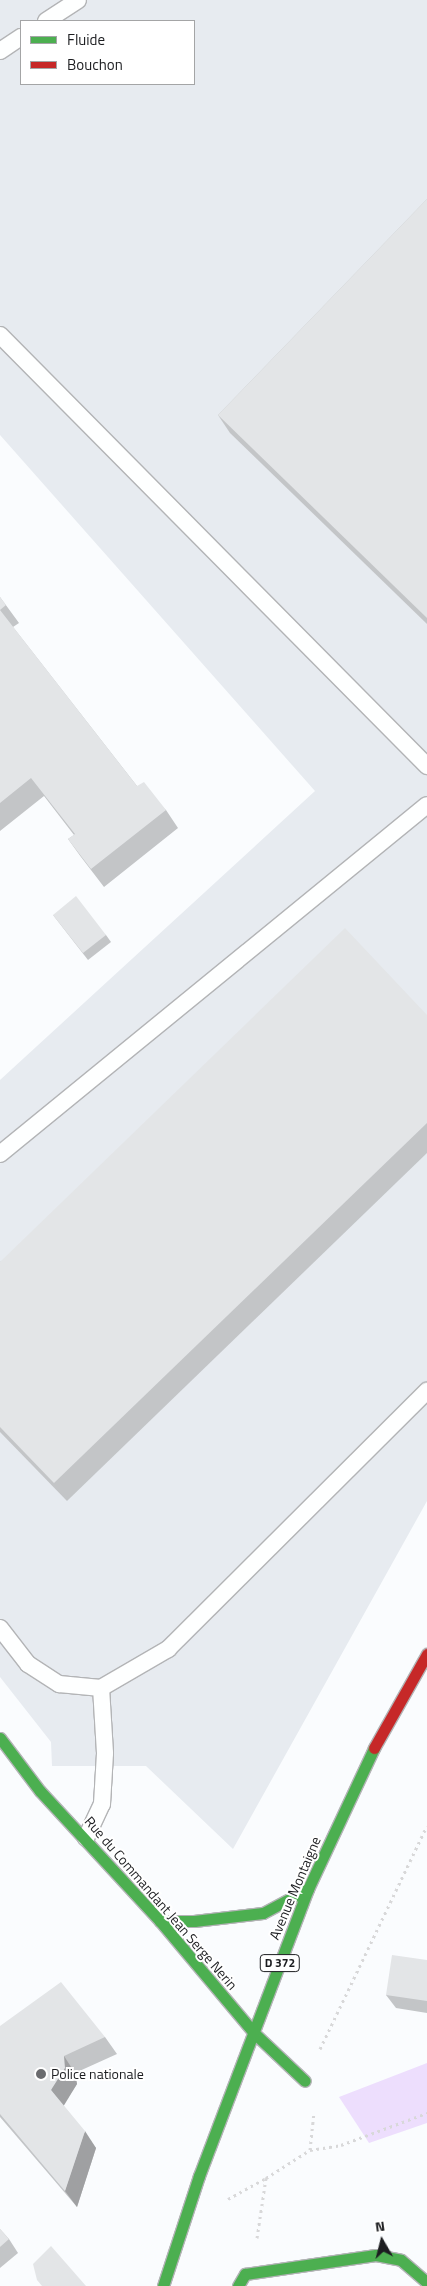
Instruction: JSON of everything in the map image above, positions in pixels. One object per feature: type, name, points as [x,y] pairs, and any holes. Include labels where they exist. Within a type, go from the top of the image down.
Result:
[{"type":"street","name":"Avenue Montaigne","points":[[163,2286],[199,2176],[308,1890],[379,1737],[427,1654]]},
{"type":"street","name":"Rue du Commandant Jean Serge Nerin","points":[[0,1738],[40,1791],[86,1838],[160,1920],[253,2032],[305,2081]]},
{"type":"street","points":[[160,1920],[194,1921],[263,1913],[308,1890]]},
{"type":"street","points":[[238,2286],[245,2274],[376,2255],[401,2260],[416,2271],[427,2283]]},
{"type":"lane","points":[[48,20],[78,0]]},
{"type":"lane","points":[[0,51],[20,38]]},
{"type":"lane","points":[[0,335],[427,766]]},
{"type":"lane","points":[[0,1154],[427,805]]},
{"type":"lane","points":[[0,1628],[28,1664],[60,1684],[101,1688],[168,1649],[427,1391]]},
{"type":"lane","points":[[86,1838],[102,1804],[105,1753],[101,1688]]},
{"type":"path","points":[[310,2150],[314,2109],[305,2081],[427,1826]]},
{"type":"path","points":[[226,2200],[266,2178],[310,2150],[341,2145],[427,2113]]},
{"type":"path","points":[[245,2274],[256,2245],[266,2178]]},
{"type":"shaded area","points":[[0,0],[427,0],[427,1501],[233,1849],[146,1766],[52,1766],[51,1742],[0,1677],[0,1080],[315,791],[0,435]]},
{"type":"shaded area","points":[[427,2063],[427,2123],[369,2143],[339,2097]]},
{"type":"building","points":[[427,199],[427,618],[218,415]]},
{"type":"building","points":[[0,597],[6,605],[0,610]]},
{"type":"building","points":[[0,610],[137,786],[144,782],[166,810],[91,869],[68,839],[75,834],[31,778],[0,803]]},
{"type":"building","points":[[76,896],[106,935],[83,953],[53,915]]},
{"type":"building","points":[[345,928],[427,1015],[427,1123],[54,1483],[0,1427],[0,1262]]},
{"type":"building","points":[[392,1955],[427,1960],[427,2001],[386,1995]]},
{"type":"building","points":[[61,1982],[105,2037],[64,2056],[65,2068],[51,2090],[85,2131],[65,2191],[0,2114],[0,2026]]},
{"type":"building","points":[[0,2229],[9,2239],[0,2247]]},
{"type":"building","points":[[51,2246],[86,2286],[42,2286],[37,2280],[33,2264]]},
{"type":"traffic: fast","points":[[0,1738],[40,1791],[160,1921],[253,2032],[305,2081]]},
{"type":"traffic: fast","points":[[163,2286],[199,2176],[308,1889],[374,1748]]},
{"type":"traffic: fast","points":[[160,1921],[194,1921],[263,1913],[308,1889]]},
{"type":"traffic: fast","points":[[238,2286],[245,2274],[376,2255],[401,2260],[427,2283]]},
{"type":"traffic: jam","points":[[374,1748],[427,1654]]},
{"type":"place","name":"Police nationale","points":[[41,2074]]}]
